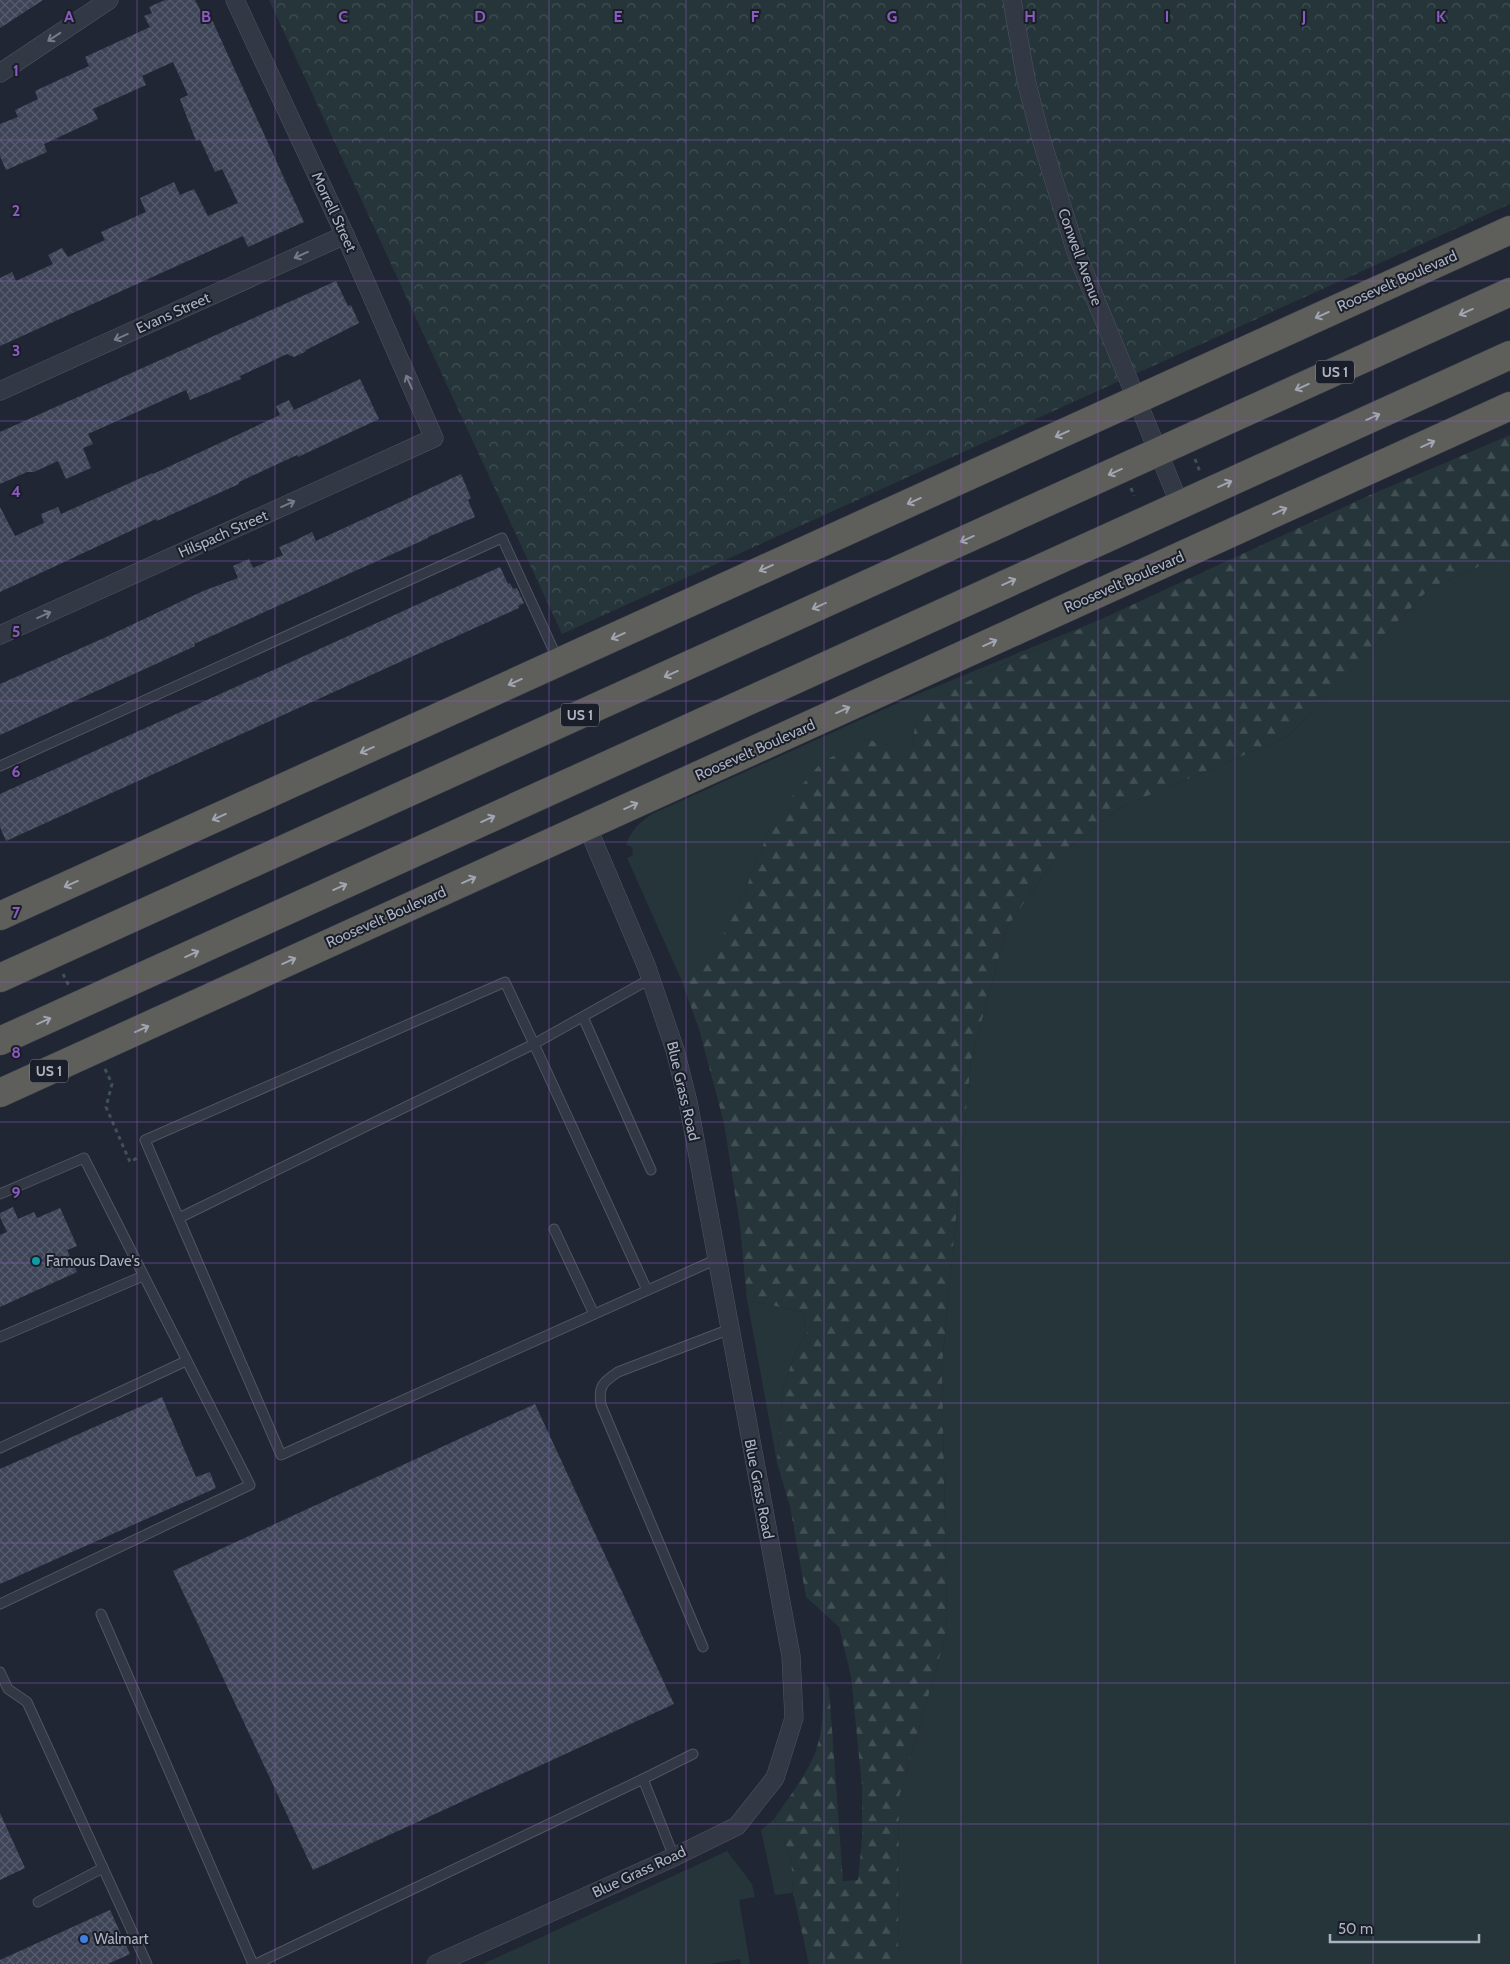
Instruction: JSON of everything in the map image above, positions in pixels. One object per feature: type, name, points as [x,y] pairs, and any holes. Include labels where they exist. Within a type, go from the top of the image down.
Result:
[{"type":"highway","name":"Roosevelt Boulevard","points":[[2,910],[559,662],[1510,230]]},
{"type":"highway","points":[[1446,259],[1510,245]]},
{"type":"highway","name":"US 1","points":[[0,978],[1510,292]]},
{"type":"highway","points":[[0,1041],[1510,355]]},
{"type":"highway","name":"Roosevelt Boulevard","points":[[0,1093],[1510,406]]},
{"type":"street","points":[[0,73],[109,0]]},
{"type":"street","name":"Morrell Street","points":[[235,0],[345,235],[429,427]]},
{"type":"street","name":"Conwell Avenue","points":[[1012,0],[1026,80],[1056,190],[1076,252],[1180,505]]},
{"type":"street","name":"Evans Street","points":[[0,391],[345,235]]},
{"type":"street","name":"Hilspach Street","points":[[0,635],[434,438],[429,427]]},
{"type":"street","name":"Blue Grass Road","points":[[436,1964],[674,1857],[737,1826],[775,1778],[794,1718],[791,1656],[686,1093],[675,1050],[629,922],[587,826]]},
{"type":"lane","points":[[0,766],[502,538],[559,662]]},
{"type":"lane","points":[[178,1218],[534,1044],[650,979]]},
{"type":"lane","points":[[647,1290],[505,982],[145,1140],[281,1455],[717,1259]]},
{"type":"lane","points":[[583,1017],[651,1170]]},
{"type":"lane","points":[[0,1194],[84,1158],[250,1485],[0,1604]]},
{"type":"lane","points":[[554,1229],[594,1314]]},
{"type":"lane","points":[[0,1337],[143,1276]]},
{"type":"lane","points":[[703,1647],[601,1405],[599,1393],[604,1382],[618,1372],[730,1329]]},
{"type":"lane","points":[[0,1448],[186,1360]]},
{"type":"lane","points":[[101,1614],[255,1964],[693,1754]]},
{"type":"lane","points":[[0,1672],[4,1691],[28,1702],[147,1964]]},
{"type":"lane","points":[[643,1779],[674,1857]]},
{"type":"lane","points":[[38,1902],[103,1868]]},
{"type":"path","points":[[1193,454],[1201,475]]},
{"type":"path","points":[[60,969],[70,990]]},
{"type":"path","points":[[104,1066],[112,1084],[106,1107],[130,1162],[137,1158]]},
{"type":"green space","points":[[269,0],[1510,0],[1510,204],[562,634]]},
{"type":"green space","points":[[1510,435],[1510,553],[1430,588],[1287,737],[1121,807],[1055,859],[1007,927],[971,1060],[942,1365],[947,1631],[899,1797],[898,1964],[809,1964],[793,1893],[791,1858],[774,1819],[803,1777],[819,1742],[822,1724],[823,1681],[829,1688],[843,1881],[858,1880],[862,1839],[862,1786],[851,1676],[839,1627],[806,1597],[790,1506],[777,1463],[783,1389],[796,1350],[807,1333],[803,1312],[747,1300],[740,1226],[724,1123],[699,1029],[681,979],[709,963],[744,893],[769,830],[784,806],[820,764],[863,738],[895,747],[912,747],[916,719],[942,695],[980,675],[1370,495]]},
{"type":"green space","points":[[1510,553],[1510,1964],[898,1964],[899,1797],[947,1631],[942,1365],[971,1060],[1007,927],[1055,859],[1121,807],[1287,737],[1430,588]]},
{"type":"green space","points":[[1111,615],[980,675],[916,719],[912,747],[895,747],[863,738],[769,830],[744,893],[709,964],[681,979],[627,858],[633,855],[632,847],[626,845],[628,840],[636,827],[643,821],[652,814],[913,696]]},
{"type":"green space","points":[[747,1300],[803,1312],[807,1333],[796,1350],[783,1389],[777,1463]]},
{"type":"green space","points":[[774,1819],[791,1858],[793,1893],[775,1895],[761,1830]]},
{"type":"green space","points":[[727,1851],[752,1884],[755,1897],[739,1900],[750,1964],[741,1964],[740,1959],[710,1964],[483,1964]]},
{"type":"building","points":[[0,0],[43,0],[0,28]]},
{"type":"building","points":[[165,0],[195,0],[206,22],[212,20],[304,222],[248,247],[243,236],[0,346],[0,278],[12,272],[16,281],[53,264],[48,255],[62,248],[68,257],[105,240],[101,232],[146,212],[140,198],[174,182],[180,195],[194,189],[208,216],[238,203],[222,169],[215,172],[200,139],[196,141],[180,99],[188,95],[173,62],[142,76],[146,85],[93,109],[98,119],[44,144],[47,152],[6,170],[0,156],[0,124],[18,117],[15,110],[38,99],[35,91],[89,66],[85,57],[150,27],[144,16],[152,13],[149,7]]},
{"type":"building","points":[[336,281],[348,306],[351,305],[359,323],[305,352],[294,357],[287,354],[240,376],[241,379],[190,400],[186,390],[88,434],[93,444],[83,448],[91,468],[66,479],[58,461],[0,484],[0,432]]},
{"type":"building","points":[[360,379],[379,419],[298,457],[297,455],[157,521],[156,519],[0,592],[0,507],[15,536],[44,523],[41,514],[58,507],[61,514],[280,415],[276,406],[289,400],[294,410]]},
{"type":"building","points":[[461,474],[471,498],[468,500],[475,517],[194,644],[195,646],[0,735],[0,684],[203,591],[238,578],[233,566],[249,559],[253,568],[283,555],[279,547],[312,532],[316,541]]},
{"type":"building","points":[[500,567],[508,584],[510,583],[513,589],[517,588],[524,603],[518,606],[519,608],[6,841],[0,827],[0,794]]},
{"type":"building","name":"Famous Dave's","points":[[13,1207],[18,1219],[34,1212],[37,1218],[60,1208],[77,1246],[67,1250],[77,1272],[0,1307],[0,1235],[7,1232],[0,1213]]},
{"type":"building","points":[[162,1397],[196,1477],[210,1472],[216,1488],[0,1584],[0,1469]]},
{"type":"building","points":[[535,1404],[674,1704],[313,1870],[173,1571]]},
{"type":"building","points":[[0,1813],[25,1868],[0,1880]]},
{"type":"building","name":"Walmart","points":[[110,1910],[130,1954],[108,1964],[0,1964],[0,1960]]},
{"type":"place","name":"Famous Dave's","points":[[36,1261]]},
{"type":"place","name":"Walmart","points":[[84,1939]]}]
